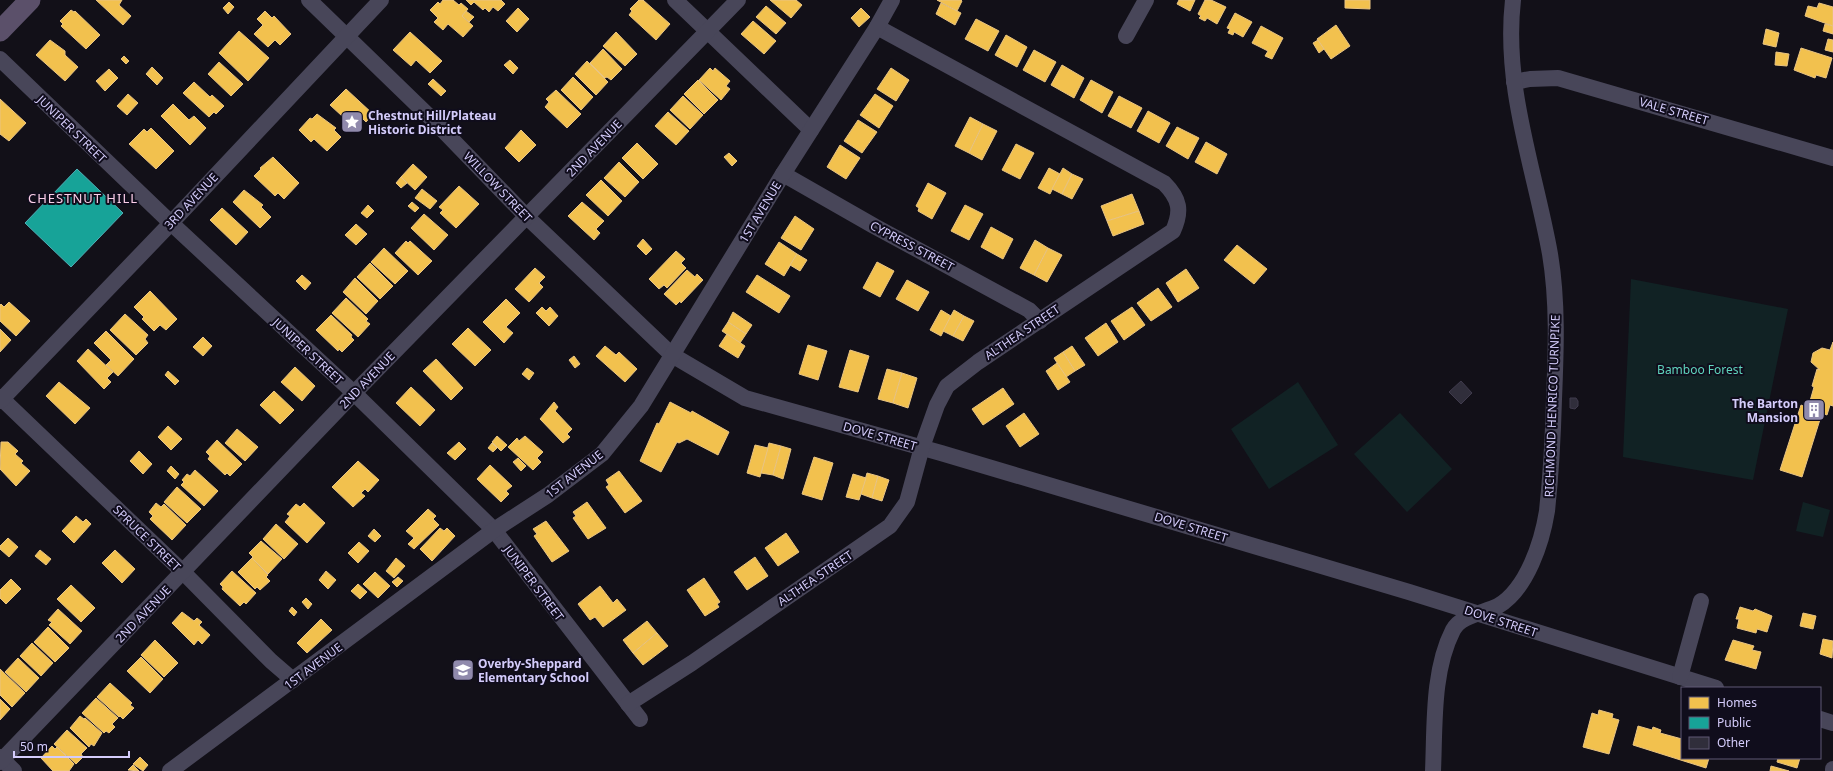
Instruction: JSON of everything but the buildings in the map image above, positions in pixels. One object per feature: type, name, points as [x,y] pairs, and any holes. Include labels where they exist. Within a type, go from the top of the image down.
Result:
[{"type":"main road","points":[[0,31],[30,0]]},
{"type":"street","name":"WILLOW STREET","points":[[308,0],[437,124],[527,217],[672,355]]},
{"type":"street","name":"3RD AVENUE","points":[[1,399],[171,223],[381,0]]},
{"type":"street","points":[[675,0],[811,130]]},
{"type":"street","name":"2ND AVENUE","points":[[1,760],[354,393],[738,0]]},
{"type":"street","name":"1ST AVENUE","points":[[170,771],[494,530],[548,495],[602,454],[641,406],[783,174],[878,26],[892,0]]},
{"type":"street","points":[[1126,36],[1146,0]]},
{"type":"street","name":"RICHMOND HENRICO TURNPIKE","points":[[1433,771],[1437,695],[1445,653],[1453,629],[1466,619],[1497,606],[1507,600],[1516,591],[1530,565],[1544,527],[1550,485],[1556,358],[1555,294],[1550,254],[1514,82],[1511,30],[1513,0]]},
{"type":"street","name":"ALTHEA STREET","points":[[628,704],[697,659],[890,526],[906,502],[922,447],[937,405],[947,386],[978,362],[1173,231],[1179,217],[1178,203],[1172,191],[1164,183],[878,26]]},
{"type":"street","name":"JUNIPER STREET","points":[[0,58],[171,223],[354,393],[494,530],[640,719]]},
{"type":"street","name":"VALE STREET","points":[[1514,82],[1558,78],[1832,154]]},
{"type":"street","name":"CYPRESS STREET","points":[[783,174],[874,226],[1029,310],[1040,321]]},
{"type":"street","name":"DOVE STREET","points":[[672,355],[745,398],[922,447],[1480,613],[1713,687]]},
{"type":"street","name":"SPRUCE STREET","points":[[1,399],[183,572],[271,661],[293,680]]},
{"type":"street","points":[[1680,677],[1701,601]]},
{"type":"street","points":[[1821,720],[1833,723]]},
{"type":"street","points":[[1,760],[14,771]]},
{"type":"green space","name":"Bamboo Forest","points":[[1631,279],[1788,309],[1753,480],[1623,457]]},
{"type":"green space","points":[[1298,382],[1338,445],[1269,489],[1231,429]]},
{"type":"green space","points":[[1400,413],[1452,469],[1407,512],[1354,454]]},
{"type":"green space","points":[[1803,502],[1830,510],[1823,537],[1796,531]]},
{"type":"place","name":"Chestnut Hill/Plateau Historic District","points":[[352,122]]},
{"type":"place","name":"The Barton Mansion","points":[[1814,410]]},
{"type":"place","name":"Overby-Sheppard Elementary School","points":[[463,670]]},
{"type":"district","name":"CHESTNUT HILL","points":[[83,198]]}]
